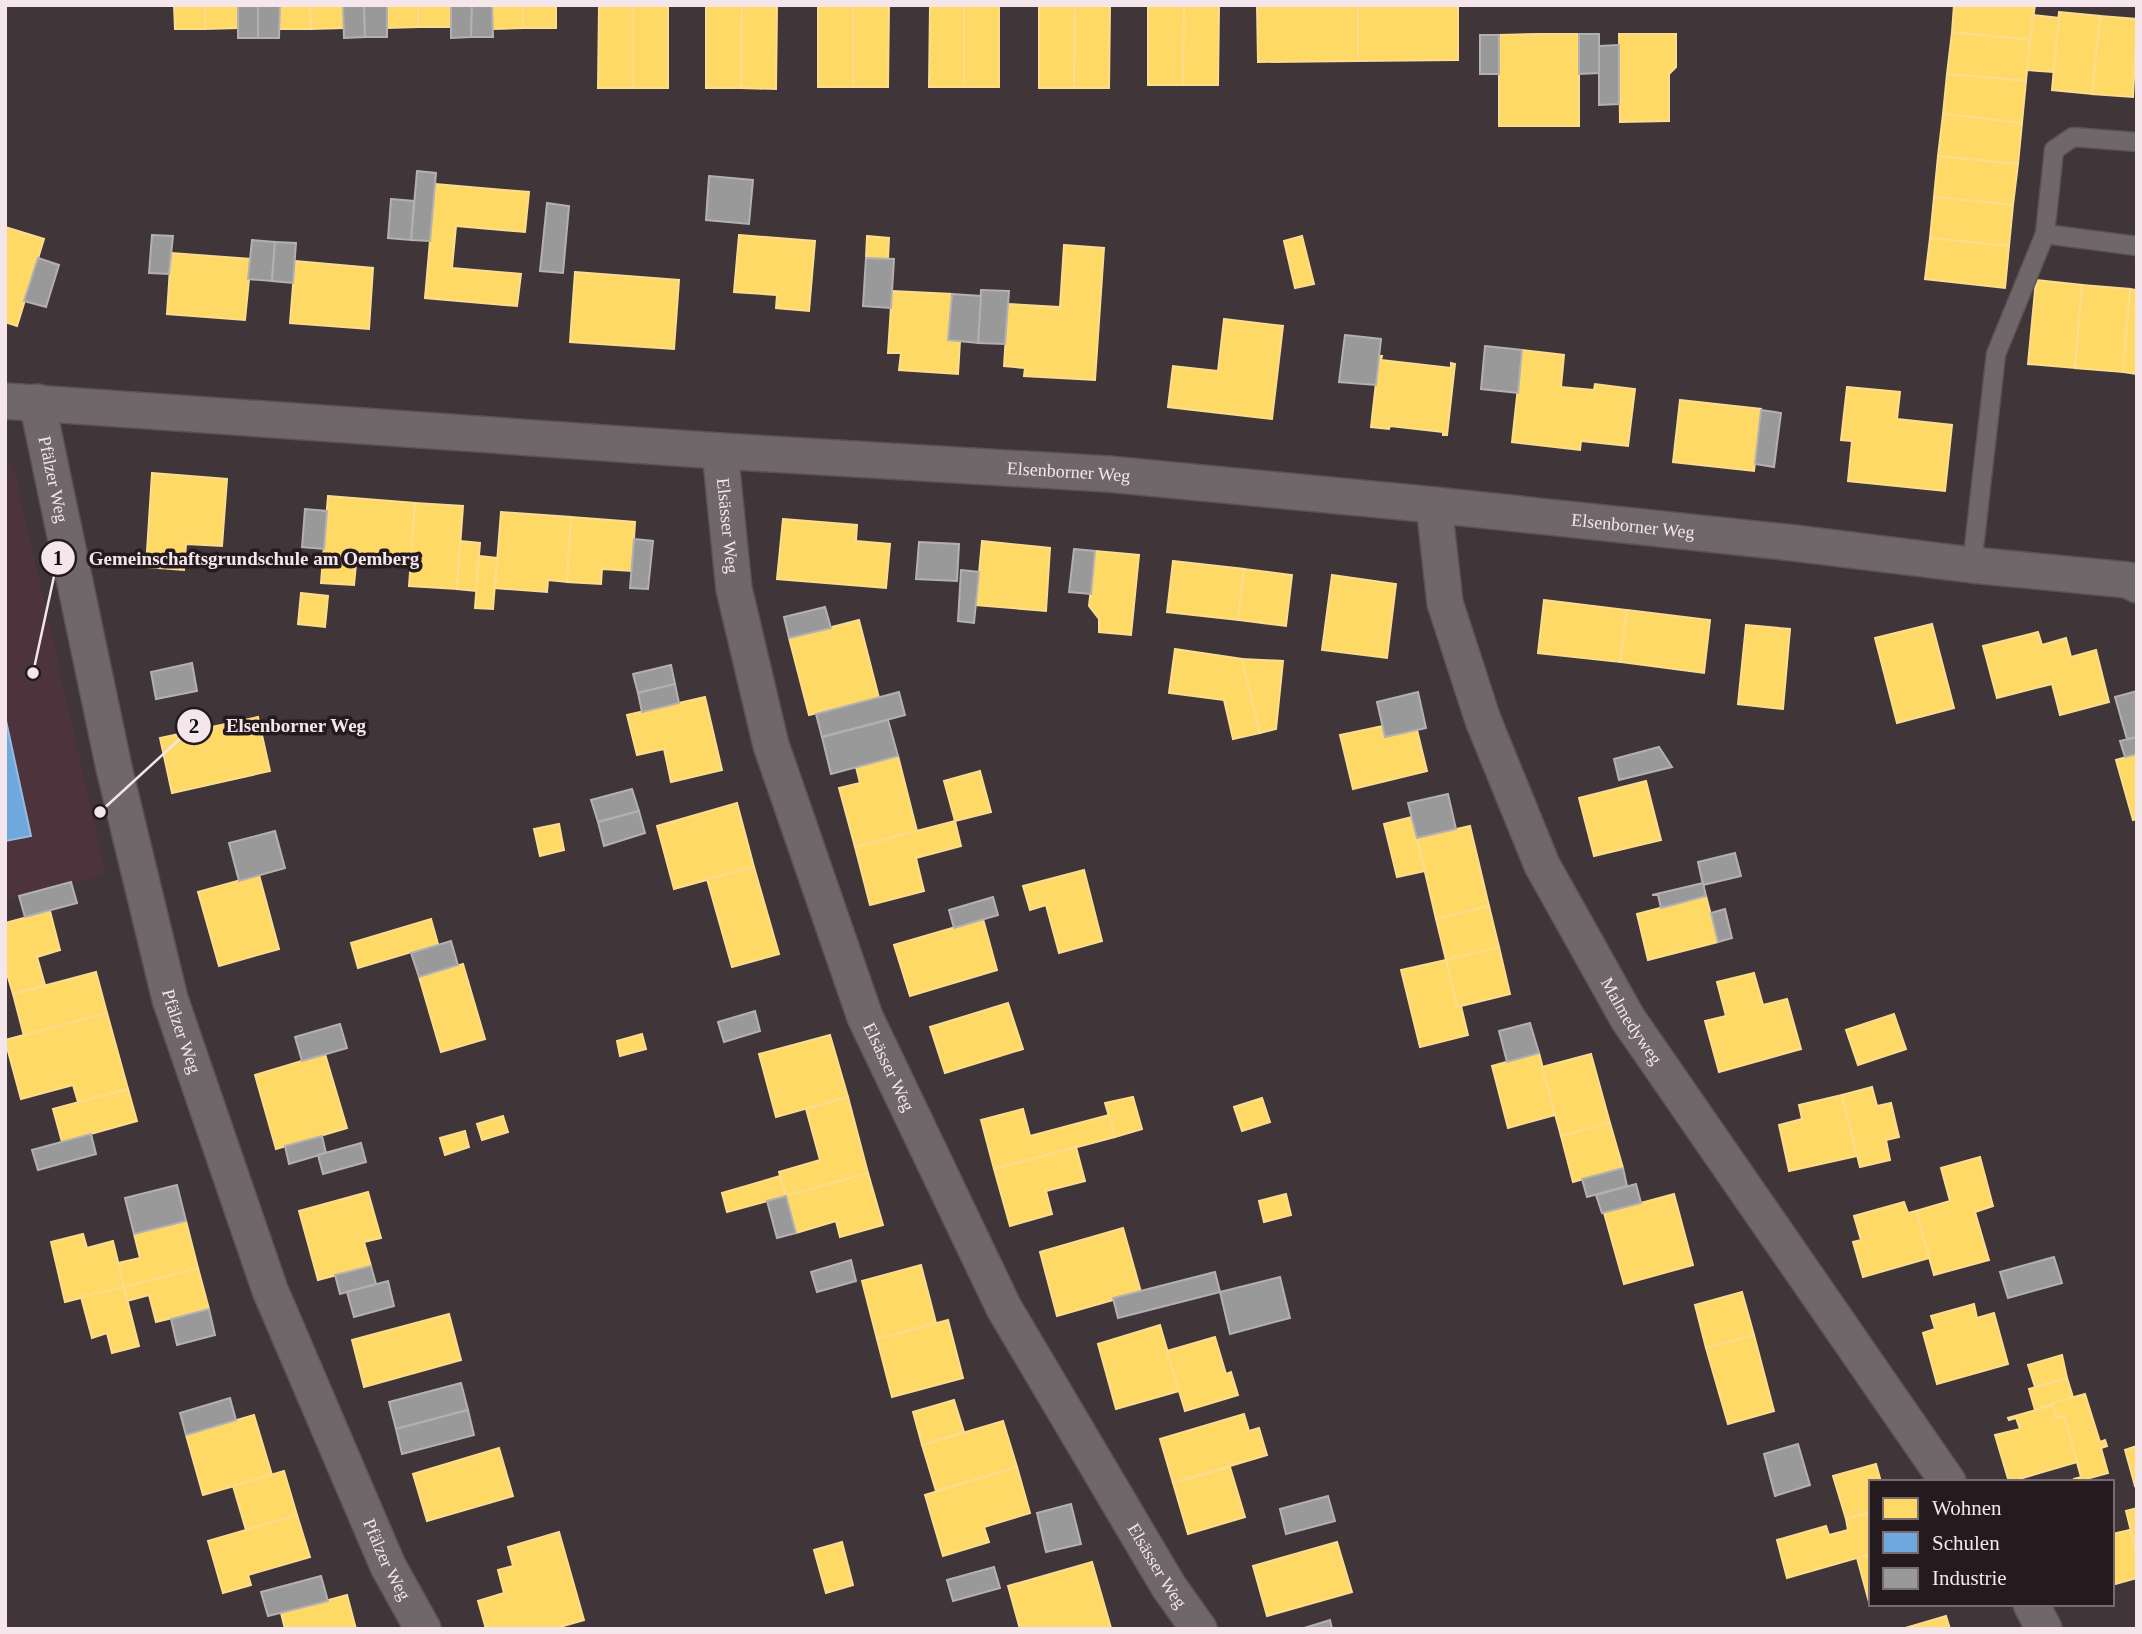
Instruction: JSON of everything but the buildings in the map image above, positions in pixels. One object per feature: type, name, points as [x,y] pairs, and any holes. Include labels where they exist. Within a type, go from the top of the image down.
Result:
[{"type":"street","name":"Elsenborner Weg","points":[[21,402],[720,451],[1108,474],[1794,543],[2132,583]]},
{"type":"street","name":"Pfälzer Weg","points":[[21,402],[170,999],[270,1290],[388,1566],[423,1629]]},
{"type":"street","name":"Elsässer Weg","points":[[720,451],[734,589],[771,745],[865,1017],[1004,1308],[1169,1587],[1199,1629]]},
{"type":"street","name":"Malmedyweg","points":[[1434,505],[1445,603],[1483,720],[1542,865],[1628,1019],[1947,1480]]},
{"type":"street","points":[[2032,1606],[2044,1629]]},
{"type":"lane","points":[[1972,565],[1996,354],[2045,234],[2054,150],[2073,137],[2137,142]]},
{"type":"lane","points":[[2045,234],[2137,246]]},
{"type":"shaded area","points":[[5,455],[15,473],[106,874],[5,900]]},
{"type":"place","name":"Gemeinschaftsgrundschule am Oemberg","points":[[33,673]]},
{"type":"place","name":"Elsenborner Weg","points":[[100,812]]}]
